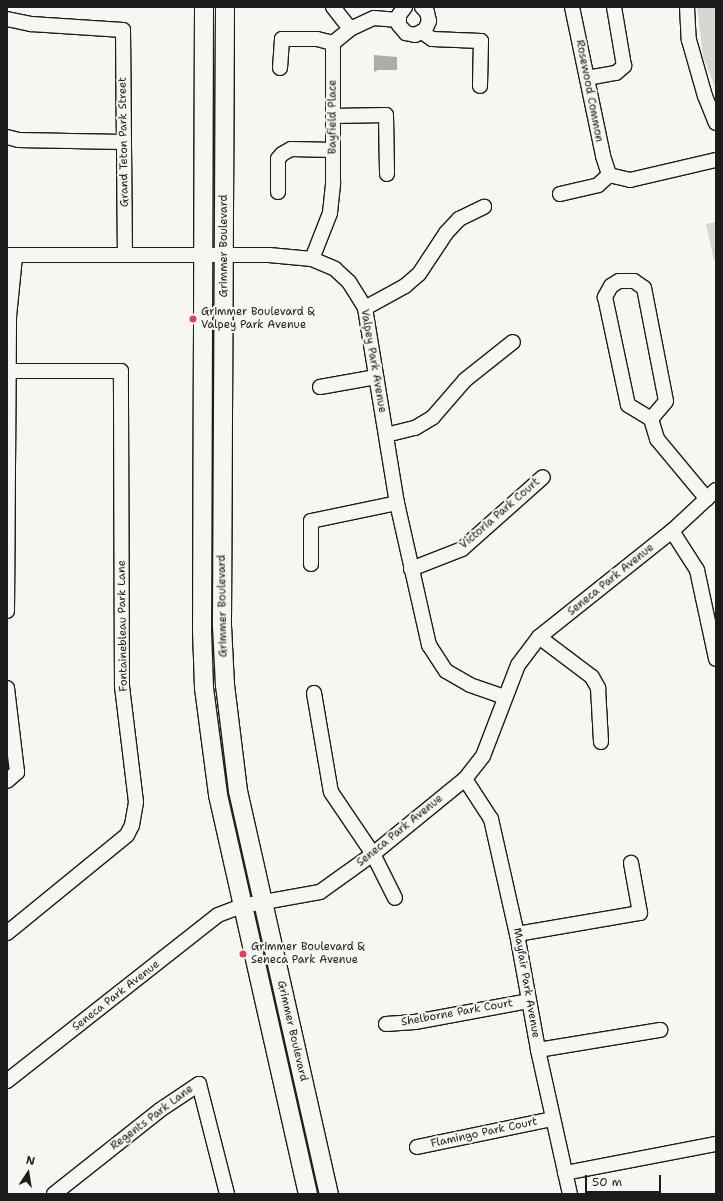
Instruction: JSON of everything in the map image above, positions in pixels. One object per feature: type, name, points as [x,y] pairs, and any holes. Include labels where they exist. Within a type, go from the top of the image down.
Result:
[{"type":"main road","name":"Grimmer Boulevard","points":[[204,7],[202,630],[204,688],[218,795],[308,1194]]},
{"type":"main road","name":"Grimmer Boulevard","points":[[225,7],[222,626],[225,685],[238,791],[262,903],[329,1194]]},
{"type":"street","points":[[333,7],[350,29]]},
{"type":"street","points":[[398,20],[405,7]]},
{"type":"street","points":[[398,20],[406,33],[415,35],[422,32],[429,21],[427,12],[422,7]]},
{"type":"street","name":"Rosewood Common","points":[[572,7],[609,175]]},
{"type":"street","points":[[587,78],[616,72],[624,66],[614,7]]},
{"type":"street","points":[[687,7],[689,40],[705,96],[716,123]]},
{"type":"street","points":[[280,68],[282,39],[317,39],[334,44],[350,29],[374,18],[398,20]]},
{"type":"street","name":"Grand Teton Park Street","points":[[7,19],[31,24],[123,30],[125,254]]},
{"type":"street","points":[[422,32],[432,40],[481,41],[480,86]]},
{"type":"street","name":"Bayfield Place","points":[[312,259],[330,213],[333,150],[334,44]]},
{"type":"street","points":[[333,116],[386,116],[387,174]]},
{"type":"street","points":[[7,137],[18,140],[123,142]]},
{"type":"street","points":[[278,192],[278,159],[282,154],[291,149],[333,150]]},
{"type":"street","points":[[560,194],[598,185],[609,175],[630,180],[716,160]]},
{"type":"street","points":[[365,308],[405,286],[419,274],[446,233],[459,219],[484,208]]},
{"type":"street","name":"Valpey Park Avenue","points":[[11,256],[125,254],[224,255],[312,259],[335,269],[349,282],[365,308],[397,503],[429,645],[446,671],[470,686],[505,697]]},
{"type":"street","points":[[7,611],[8,371],[11,256]]},
{"type":"street","points":[[651,419],[666,401],[644,288],[634,282],[620,281],[611,286],[605,297],[628,405],[651,419],[657,439],[711,494]]},
{"type":"street","points":[[386,435],[415,428],[433,417],[465,380],[512,342]]},
{"type":"street","name":"Fontainebleau Park Lane","points":[[7,933],[127,835],[132,825],[136,802],[122,687],[121,371],[8,371]]},
{"type":"street","points":[[320,387],[376,377]]},
{"type":"street","name":"Victoria Park Court","points":[[411,569],[462,549],[543,477]]},
{"type":"street","name":"Seneca Park Avenue","points":[[7,1081],[218,915],[242,906],[320,892],[373,854],[465,779],[483,756],[518,665],[539,637],[672,531],[711,494]]},
{"type":"street","points":[[311,564],[311,521],[397,503]]},
{"type":"street","points":[[672,531],[697,570],[713,629],[716,659]]},
{"type":"street","points":[[539,637],[592,677],[598,688],[601,742]]},
{"type":"street","points":[[7,688],[17,772],[7,781]]},
{"type":"street","points":[[314,693],[331,792],[373,854],[395,898]]},
{"type":"street","name":"Mayfair Park Avenue","points":[[465,779],[491,819],[517,934],[528,1001],[552,1119],[570,1194]]},
{"type":"street","points":[[517,934],[640,913],[631,863]]},
{"type":"street","name":"Shelborne Park Court","points":[[386,1024],[415,1022],[528,1001]]},
{"type":"street","points":[[538,1050],[660,1030]]},
{"type":"street","name":"Regents Park Lane","points":[[54,1194],[160,1110],[199,1084],[227,1194]]},
{"type":"street","name":"Flamingo Park Court","points":[[417,1147],[552,1119]]},
{"type":"street","points":[[565,1173],[716,1144]]},
{"type":"shaded area","points":[[697,7],[716,7],[716,90],[703,56]]},
{"type":"shaded area","points":[[374,55],[397,57],[397,70],[378,70],[374,72]]},
{"type":"shaded area","points":[[716,222],[716,259],[714,260],[706,224]]},
{"type":"place","name":"Grimmer Boulevard & Valpey Park Avenue","points":[[193,319]]},
{"type":"place","name":"Grimmer Boulevard & Seneca Park Avenue","points":[[243,954]]}]
